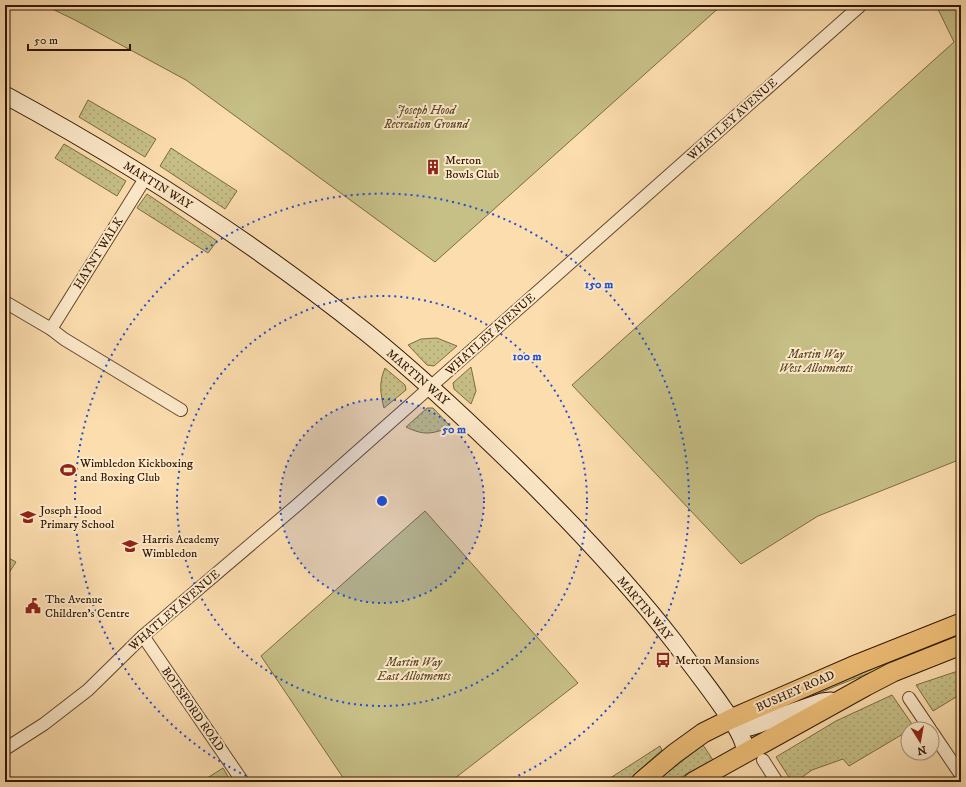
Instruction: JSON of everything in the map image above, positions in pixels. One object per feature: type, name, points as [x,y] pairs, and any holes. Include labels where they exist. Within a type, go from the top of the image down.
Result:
[{"type":"main road","name":"MARTIN WAY","points":[[5,95],[146,177],[231,232],[312,290],[368,334],[430,387],[557,508],[608,563],[670,636],[733,722],[754,756]]},
{"type":"main road","name":"BUSHEY ROAD","points":[[641,782],[674,754],[703,733],[733,722],[858,664],[961,623]]},
{"type":"main road","name":"BUSHEY ROAD","points":[[693,782],[754,756],[842,699],[893,672],[961,645]]},
{"type":"main road","name":"BUSHEY ROAD","points":[[733,722],[750,726],[822,702],[842,699]]},
{"type":"street","name":"WHATLEY AVENUE","points":[[5,749],[44,724],[75,701],[104,675],[143,636],[296,506],[861,5]]},
{"type":"street","name":"HAYNT WALK","points":[[51,329],[146,177]]},
{"type":"street","points":[[5,302],[181,410]]},
{"type":"street","name":"BOTSFORD ROAD","points":[[143,636],[243,782]]},
{"type":"street","points":[[909,698],[925,721]]},
{"type":"street","points":[[940,744],[961,776]]},
{"type":"street","points":[[754,756],[777,782]]},
{"type":"green space","name":"Joseph Hood Recreation Ground","points":[[44,5],[722,5],[435,262],[186,80],[75,20]]},
{"type":"green space","name":"Martin Way West Allotments","points":[[936,5],[961,5],[961,459],[818,516],[741,564],[572,385],[954,42]]},
{"type":"green space","points":[[88,100],[156,139],[145,157],[79,117]]},
{"type":"green space","points":[[64,144],[126,181],[117,196],[55,158]]},
{"type":"green space","points":[[171,148],[237,191],[225,209],[160,166]]},
{"type":"green space","points":[[147,194],[217,241],[208,253],[137,208]]},
{"type":"green space","points":[[437,338],[457,346],[434,366],[427,365],[408,345],[421,339]]},
{"type":"green space","points":[[471,367],[476,391],[471,404],[454,389],[453,383]]},
{"type":"green space","points":[[385,368],[405,385],[406,390],[384,408],[381,388]]},
{"type":"green space","points":[[427,408],[433,408],[451,427],[423,433],[406,427]]},
{"type":"green space","name":"Martin Way East Allotments","points":[[425,511],[578,683],[450,782],[346,782],[261,656]]},
{"type":"green space","points":[[5,556],[16,562],[5,579]]},
{"type":"green space","points":[[961,632],[961,637],[836,686],[767,716],[767,713],[837,682]]},
{"type":"green space","points":[[961,670],[961,694],[933,711],[916,685]]},
{"type":"green space","points":[[892,695],[910,721],[900,721],[900,736],[849,766],[843,759],[812,770],[795,782],[792,782],[776,757],[836,721]]},
{"type":"green space","points":[[703,745],[713,760],[672,782],[655,782]]},
{"type":"green space","points":[[660,746],[662,750],[626,782],[604,782]]},
{"type":"green space","points":[[223,768],[231,782],[201,782]]},
{"type":"place","name":"Merton Bowls Club","points":[[433,167]]},
{"type":"place","name":"Wimbledon Kickboxing and Boxing Club","points":[[68,470]]},
{"type":"place","name":"Joseph Hood Primary School","points":[[28,517]]},
{"type":"place","name":"Harris Academy Wimbledon","points":[[130,546]]},
{"type":"place","name":"The Avenue Children's Centre","points":[[33,606]]},
{"type":"place","name":"Merton Mansions","points":[[663,660]]}]
